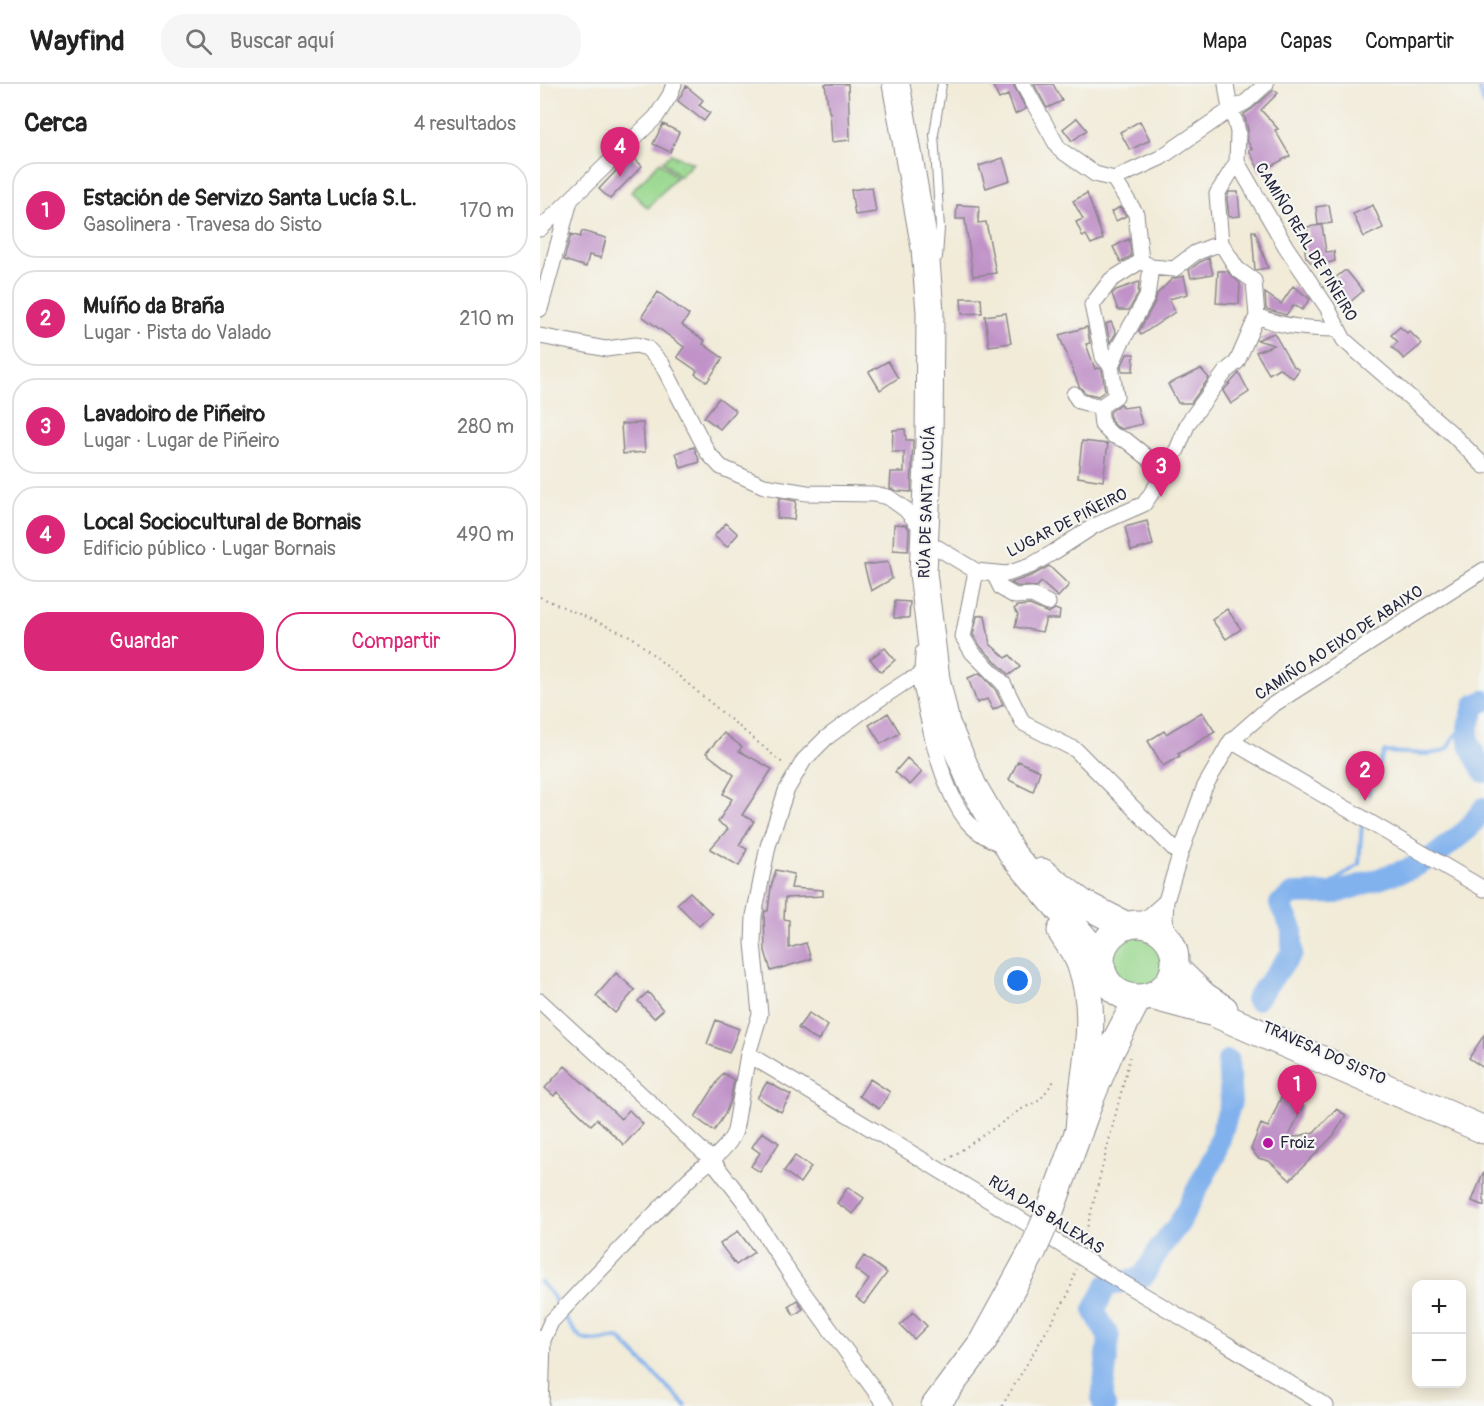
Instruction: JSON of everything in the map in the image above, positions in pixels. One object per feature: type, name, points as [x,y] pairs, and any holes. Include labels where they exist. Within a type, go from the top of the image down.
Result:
[{"type":"highway","name":"RÚA DE SANTA LUCÍA","points":[[896,84],[925,248],[930,312],[931,539],[941,623],[933,648],[948,677],[958,718],[983,781],[1016,838],[1024,861],[1082,903],[1133,925]]},
{"type":"highway","name":"RÚA DE SANTA LUCÍA","points":[[907,84],[923,170],[937,280],[940,404],[931,539],[923,573],[936,679],[946,723],[988,821],[1024,861],[1104,970]]},
{"type":"highway","points":[[1024,861],[1031,888],[1079,962],[1087,986],[1089,1017],[1079,1131]]},
{"type":"highway","points":[[935,1406],[962,1372],[1000,1313],[1033,1250],[1050,1211],[1090,1097],[1106,1028],[1104,970],[1104,947],[1117,931],[1133,925],[1159,931],[1167,938],[1175,957],[1175,968],[1170,980],[1162,990],[1145,997],[1126,997],[1116,991],[1104,970]]},
{"type":"highway","name":"TRAVESA DO SISTO","points":[[1175,968],[1204,996],[1226,1011],[1484,1123]]},
{"type":"highway","points":[[1090,1097],[1109,1054],[1145,997]]},
{"type":"highway","name":"TRAVESA DO SISTO","points":[[1145,997],[1197,1008],[1225,1017],[1484,1130]]},
{"type":"street","points":[[540,228],[656,117],[674,84]]},
{"type":"street","name":"RÚA DE SANTA LUCÍA","points":[[889,84],[890,94],[907,141]]},
{"type":"street","points":[[1023,84],[1059,149],[1095,174],[1114,179],[1160,158],[1230,110],[1246,102],[1266,84]]},
{"type":"street","name":"CAMIÑO REAL DE PIÑEIRO","points":[[1226,84],[1230,110],[1238,132],[1238,162],[1286,247],[1327,307],[1344,340],[1451,433],[1484,465]]},
{"type":"street","name":"LUGAR DE PIÑEIRO","points":[[540,336],[606,349],[636,345],[647,348],[662,364],[708,453],[721,467],[764,486],[807,493],[874,494],[888,497],[905,509],[931,539],[976,571],[1007,574],[1030,566],[1094,526],[1144,504],[1157,485],[1162,469],[1177,450],[1188,423],[1226,371],[1238,362],[1257,316],[1254,281],[1237,268],[1221,243],[1217,194],[1238,162]]},
{"type":"street","points":[[1111,366],[1147,297],[1146,264],[1136,214],[1114,179]]},
{"type":"street","points":[[540,309],[570,201]]},
{"type":"street","points":[[1100,407],[1116,396],[1111,366],[1103,357],[1092,305],[1111,280],[1146,264],[1174,268],[1195,253],[1221,243]]},
{"type":"street","points":[[1257,316],[1270,322],[1310,329],[1337,329]]},
{"type":"street","points":[[1074,394],[1079,401],[1100,407]]},
{"type":"street","points":[[1100,407],[1102,425],[1112,435],[1127,441],[1162,469]]},
{"type":"street","name":"CAMIÑO AO EIXO DE ABAIXO","points":[[1166,901],[1204,788],[1231,741],[1271,706],[1484,570]]},
{"type":"street","points":[[976,571],[963,637],[972,652],[1003,683],[1023,723],[1076,750],[1180,855]]},
{"type":"street","points":[[994,573],[1001,588],[1015,596],[1032,595],[1048,603]]},
{"type":"street","points":[[933,648],[942,664],[942,683],[947,704],[969,765],[992,809],[988,821]]},
{"type":"street","points":[[541,1406],[543,1340],[551,1322],[711,1158],[726,1148],[735,1131],[748,1054],[760,1014],[753,942],[754,916],[768,846],[786,791],[804,760],[826,738],[878,700],[907,681],[918,677],[923,689],[931,734],[954,798],[974,814],[988,821],[1024,861]]},
{"type":"street","points":[[1231,741],[1484,889]]},
{"type":"street","points":[[1133,925],[1166,901]]},
{"type":"street","points":[[1166,901],[1167,938]]},
{"type":"street","points":[[540,1001],[711,1158],[743,1200],[792,1277],[886,1406]]},
{"type":"street","name":"RÚA DAS BALEXAS","points":[[748,1054],[1108,1274],[1225,1342],[1326,1406]]},
{"type":"lane","points":[[938,269],[939,228],[934,134],[942,84]]},
{"type":"lane","points":[[921,627],[923,573]]},
{"type":"lane","points":[[918,677],[933,648]]},
{"type":"lane","points":[[1225,1017],[1246,1039]]},
{"type":"lane","points":[[1368,1092],[1378,1091],[1484,1137]]},
{"type":"path","points":[[540,597],[632,637],[796,774]]},
{"type":"path","points":[[1002,1406],[1069,1293],[1131,1054]]},
{"type":"path","points":[[935,1168],[1020,1110],[1040,1100],[1056,1078]]},
{"type":"green space","points":[[671,154],[693,163],[679,177],[663,161]]},
{"type":"green space","points":[[660,162],[676,177],[648,208],[631,192]]},
{"type":"green space","points":[[1137,934],[1147,936],[1156,942],[1162,951],[1164,961],[1162,971],[1156,980],[1147,986],[1137,988],[1127,986],[1118,980],[1112,971],[1110,961],[1112,951],[1118,942],[1127,936]]},
{"type":"building","points":[[825,84],[848,84],[850,140],[832,142]]},
{"type":"building","points":[[992,84],[1013,84],[1026,109],[1015,114],[1008,95],[999,99]]},
{"type":"building","points":[[1034,84],[1053,84],[1062,101],[1047,108]]},
{"type":"building","points":[[686,86],[703,100],[699,105],[710,113],[704,121],[678,101]]},
{"type":"building","points":[[1274,90],[1278,93],[1261,110],[1278,129],[1275,130],[1290,156],[1260,172],[1249,150],[1252,149],[1247,140],[1248,130],[1244,114]]},
{"type":"building","points":[[1077,118],[1087,130],[1072,141],[1063,129]]},
{"type":"building","points":[[1140,121],[1150,140],[1130,150],[1120,132]]},
{"type":"building","points":[[663,124],[679,132],[670,152],[653,144]]},
{"type":"building","points":[[631,155],[642,166],[610,199],[599,189]]},
{"type":"building","points":[[1003,158],[1010,180],[986,188],[979,166]]},
{"type":"building","points":[[872,187],[876,212],[855,215],[851,190]]},
{"type":"building","points":[[1229,192],[1238,192],[1240,216],[1229,217],[1227,198]]},
{"type":"building","points":[[1087,193],[1103,239],[1091,244],[1086,235],[1083,237],[1076,222],[1083,219],[1073,201]]},
{"type":"building","points":[[957,205],[979,206],[978,223],[986,222],[996,273],[973,276],[965,219],[956,219]]},
{"type":"building","points":[[1329,205],[1332,223],[1318,225],[1316,207]]},
{"type":"building","points":[[1373,205],[1383,228],[1364,237],[1353,214]]},
{"type":"building","points":[[1120,207],[1126,216],[1116,221],[1111,212]]},
{"type":"building","points":[[1322,225],[1326,252],[1334,251],[1335,261],[1315,267],[1306,257],[1303,238],[1309,238],[1307,227]]},
{"type":"building","points":[[582,231],[606,238],[601,258],[589,255],[586,267],[564,260],[571,234],[580,237]]},
{"type":"building","points":[[1252,231],[1255,231],[1268,268],[1255,270]]},
{"type":"building","points":[[1129,239],[1131,256],[1121,262],[1113,247]]},
{"type":"building","points":[[1209,258],[1213,274],[1191,278],[1189,270]]},
{"type":"building","points":[[1218,271],[1227,271],[1240,283],[1239,304],[1216,303]]},
{"type":"building","points":[[1347,271],[1363,291],[1349,303],[1330,282]]},
{"type":"building","points":[[1184,276],[1188,294],[1169,299],[1175,312],[1141,335],[1139,331],[1157,294],[1172,279]]},
{"type":"building","points":[[1139,282],[1138,294],[1129,310],[1118,310],[1112,294],[1116,290]]},
{"type":"building","points":[[1293,286],[1310,299],[1302,310],[1294,305],[1286,315],[1266,309],[1265,293],[1281,304]]},
{"type":"building","points":[[658,292],[689,315],[682,325],[705,341],[703,344],[723,358],[707,382],[695,374],[697,371],[677,357],[684,347],[642,316]]},
{"type":"building","points":[[961,298],[981,298],[982,313],[962,314]]},
{"type":"building","points":[[1006,313],[1011,343],[989,346],[985,316]]},
{"type":"building","points":[[1111,322],[1116,333],[1110,343],[1106,324]]},
{"type":"building","points":[[1087,327],[1090,343],[1086,344],[1095,369],[1102,370],[1105,391],[1098,396],[1085,393],[1079,386],[1059,335]]},
{"type":"building","points":[[1400,327],[1407,333],[1409,331],[1422,344],[1404,359],[1392,347],[1398,342],[1391,335]]},
{"type":"building","points":[[1274,333],[1292,365],[1299,370],[1293,378],[1279,368],[1269,374],[1256,352],[1274,345],[1257,340]]},
{"type":"building","points":[[1127,354],[1134,354],[1133,371],[1122,371],[1121,367]]},
{"type":"building","points":[[888,361],[898,378],[880,390],[869,372]]},
{"type":"building","points":[[1201,369],[1209,378],[1191,403],[1178,403],[1168,384]]},
{"type":"building","points":[[1239,373],[1249,392],[1231,404],[1223,391]]},
{"type":"building","points":[[719,398],[736,411],[720,429],[704,417]]},
{"type":"building","points":[[1121,404],[1123,408],[1137,406],[1142,424],[1122,429],[1117,427],[1111,421],[1110,412]]},
{"type":"building","points":[[643,423],[645,452],[623,454],[621,424]]},
{"type":"building","points":[[905,429],[906,440],[913,440],[911,492],[890,488],[891,472],[904,472],[904,452],[892,452],[893,430]]},
{"type":"building","points":[[1082,441],[1108,444],[1103,481],[1078,477]]},
{"type":"building","points":[[694,447],[700,462],[681,468],[676,453]]},
{"type":"building","points":[[779,498],[796,501],[794,520],[777,518]]},
{"type":"building","points":[[1147,521],[1153,545],[1131,551],[1125,527]]},
{"type":"building","points":[[726,523],[738,534],[727,547],[714,536]]},
{"type":"building","points":[[894,524],[906,525],[909,529],[908,551],[893,550]]},
{"type":"building","points":[[888,562],[892,579],[871,591],[864,565]]},
{"type":"building","points":[[1049,566],[1069,585],[1058,597],[1041,582],[1037,587],[1017,586],[1011,583],[1033,575]]},
{"type":"building","points":[[895,601],[910,602],[909,618],[894,618]]},
{"type":"building","points":[[1030,605],[1048,613],[1055,609],[1060,611],[1059,619],[1046,619],[1042,632],[1015,627],[1018,615],[1014,609],[1018,606]]},
{"type":"building","points":[[1227,609],[1241,629],[1226,639],[1212,620]]},
{"type":"building","points":[[985,615],[990,644],[1006,658],[1010,655],[1020,667],[1009,675],[980,646],[973,635],[977,616]]},
{"type":"building","points":[[885,648],[895,660],[881,672],[870,659]]},
{"type":"building","points":[[980,673],[995,689],[1003,705],[993,710],[987,699],[977,703],[968,678]]},
{"type":"building","points":[[1202,712],[1215,732],[1178,754],[1180,756],[1163,766],[1148,741],[1164,731],[1166,734]]},
{"type":"building","points":[[888,713],[900,733],[881,744],[869,725]]},
{"type":"building","points":[[724,733],[742,747],[739,751],[772,769],[742,815],[754,821],[739,845],[747,849],[739,866],[710,849],[728,829],[718,822],[732,799],[723,794],[734,775],[706,753]]},
{"type":"building","points":[[907,758],[922,772],[910,785],[895,772]]},
{"type":"building","points":[[1018,761],[1040,771],[1033,792],[1009,780]]},
{"type":"building","points":[[776,870],[794,874],[791,888],[823,890],[823,896],[785,898],[784,919],[789,920],[789,948],[806,943],[811,959],[771,971],[765,951],[764,917],[765,911],[768,911]]},
{"type":"building","points":[[690,892],[712,914],[699,926],[677,904]]},
{"type":"building","points":[[616,973],[635,990],[615,1013],[596,996]]},
{"type":"building","points":[[648,992],[663,1010],[654,1018],[638,1001]]},
{"type":"building","points":[[809,1013],[828,1026],[818,1041],[798,1028]]},
{"type":"building","points":[[716,1020],[739,1029],[729,1053],[707,1044]]},
{"type":"building","points":[[1484,1035],[1484,1068],[1469,1058]]},
{"type":"building","points":[[565,1066],[621,1119],[629,1110],[643,1124],[624,1145],[597,1119],[591,1125],[557,1092],[554,1096],[545,1088]]},
{"type":"building","points":[[723,1073],[734,1080],[730,1102],[714,1131],[695,1117]]},
{"type":"building","points":[[870,1079],[890,1092],[879,1109],[859,1096]]},
{"type":"building","points":[[767,1082],[791,1095],[781,1112],[757,1098]]},
{"type":"building","points":[[1281,1097],[1303,1106],[1288,1139],[1314,1132],[1336,1109],[1346,1115],[1334,1135],[1290,1180],[1269,1161],[1258,1158],[1251,1149],[1261,1124],[1268,1127]]},
{"type":"building","points":[[762,1132],[779,1143],[760,1172],[751,1166],[760,1153],[752,1147]]},
{"type":"building","points":[[795,1156],[811,1167],[800,1183],[784,1171]]},
{"type":"building","points":[[1484,1173],[1484,1206],[1472,1201]]},
{"type":"building","points":[[848,1187],[864,1198],[853,1214],[837,1203]]},
{"type":"building","points":[[738,1231],[754,1252],[736,1265],[720,1244]]},
{"type":"building","points":[[864,1256],[887,1273],[864,1304],[856,1298],[869,1280],[855,1269]]},
{"type":"building","points":[[797,1300],[803,1309],[794,1315],[788,1306]]},
{"type":"building","points":[[913,1312],[927,1326],[914,1339],[900,1325]]},
{"type":"waterway","points":[[1478,84],[1484,104]]},
{"type":"waterway","points":[[1484,701],[1475,705],[1468,733],[1471,747],[1484,772]]},
{"type":"waterway","points":[[1368,794],[1384,752],[1429,754],[1440,752],[1448,748],[1454,737],[1468,723]]},
{"type":"waterway","points":[[1256,999],[1292,953],[1292,929],[1280,904],[1293,894],[1336,893],[1412,868],[1436,855],[1468,829],[1484,808]]},
{"type":"waterway","points":[[1319,893],[1359,864],[1362,823]]},
{"type":"waterway","points":[[1105,1406],[1102,1401],[1109,1338],[1094,1310],[1107,1285],[1143,1277],[1159,1249],[1179,1224],[1215,1155],[1231,1102],[1228,1061]]},
{"type":"waterway","points":[[540,1282],[553,1296],[559,1308]]},
{"type":"waterway","points":[[563,1314],[575,1332],[585,1340],[619,1338],[686,1406]]},
{"type":"place","name":"Local Sociocultural de Bornais","points":[[620,177]]},
{"type":"place","name":"Lavadoiro de Piñeiro","points":[[1161,497]]},
{"type":"place","name":"Muíño da Braña","points":[[1365,801]]},
{"type":"place","name":"Estación de Servizo Santa Lucía S.L.","points":[[1297,1115]]},
{"type":"place","name":"Froiz","points":[[1268,1143]]}]
